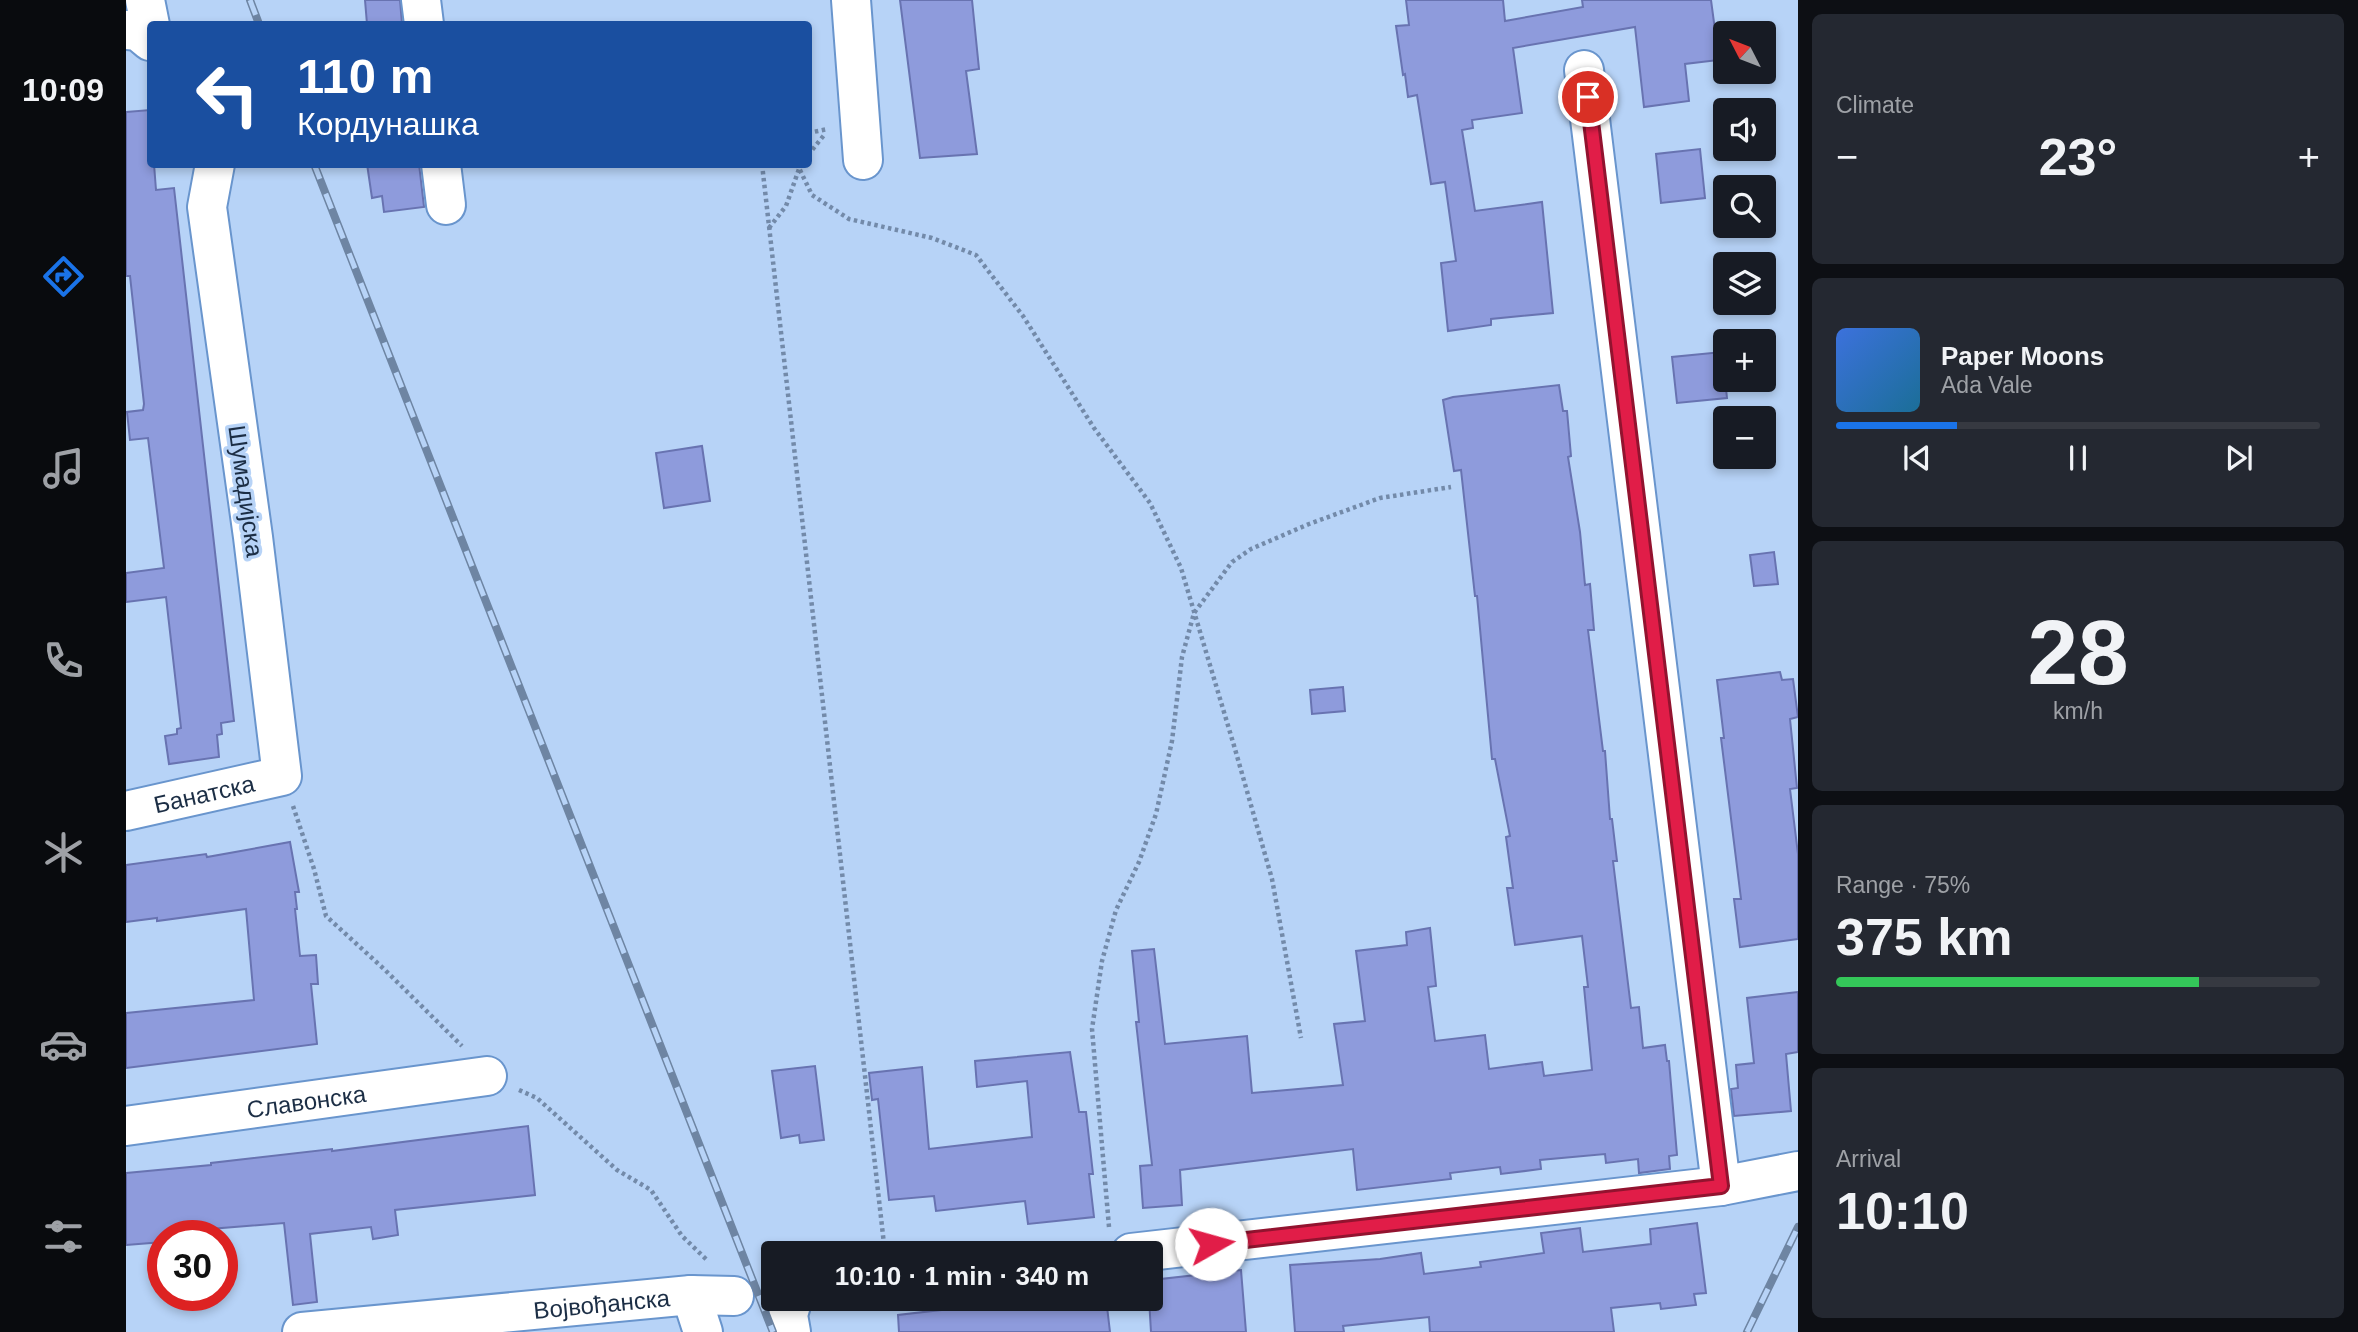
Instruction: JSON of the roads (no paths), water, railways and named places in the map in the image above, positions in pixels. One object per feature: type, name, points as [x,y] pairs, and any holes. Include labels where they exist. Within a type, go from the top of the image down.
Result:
[{"type":"street","points":[[145,0],[149,21]]},
{"type":"street","points":[[421,0],[424,21]]},
{"type":"street","points":[[851,0],[863,160]]},
{"type":"street","points":[[126,30],[138,31],[147,38]]},
{"type":"street","points":[[1584,70],[1721,1186]]},
{"type":"street","name":"Шумадијска","points":[[214,168],[207,206],[253,537],[282,776]]},
{"type":"street","points":[[441,168],[446,205]]},
{"type":"street","name":"Банатска","points":[[126,811],[282,776]]},
{"type":"street","name":"Славонска","points":[[126,1126],[487,1076]]},
{"type":"street","points":[[1163,1242],[1721,1186],[1798,1171]]},
{"type":"street","points":[[691,1295],[704,1332]]},
{"type":"street","name":"Војвођанска","points":[[302,1332],[691,1295],[734,1296]]},
{"type":"street","points":[[789,1311],[791,1332]]},
{"type":"railway","points":[[250,0],[258,21]]},
{"type":"railway","points":[[316,168],[773,1332]]},
{"type":"railway","points":[[1747,1332],[1798,1227]]}]
